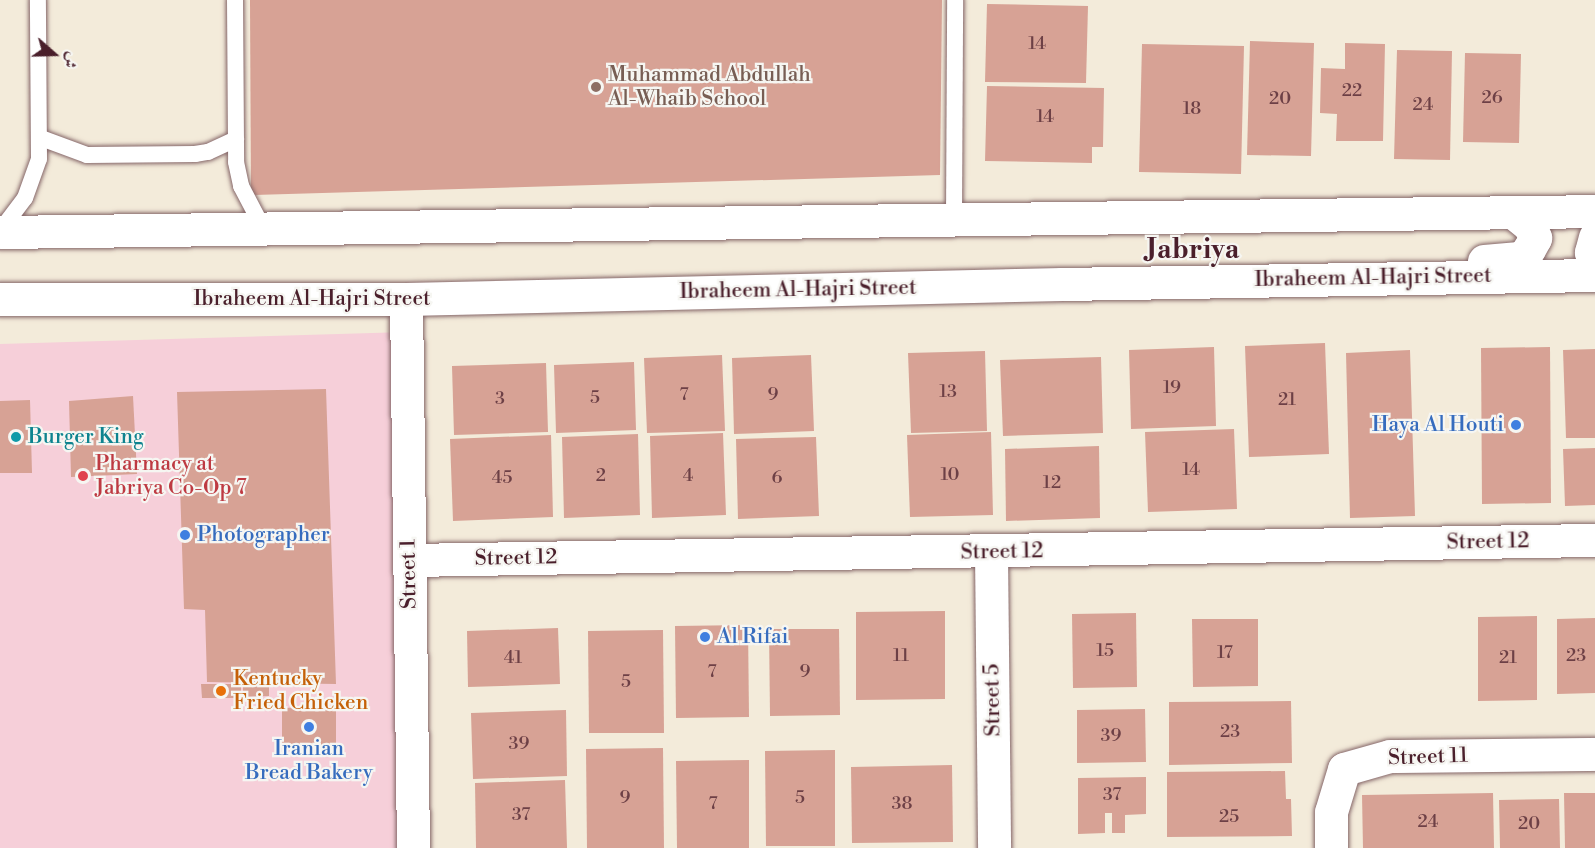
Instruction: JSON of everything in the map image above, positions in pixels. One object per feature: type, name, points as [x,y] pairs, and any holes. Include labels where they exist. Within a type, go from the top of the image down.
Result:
[{"type":"main road","points":[[1219,280],[1522,258],[1535,238],[1530,226],[1513,212]]},
{"type":"main road","points":[[0,232],[1595,212]]},
{"type":"main road","points":[[1595,237],[1591,252],[1595,260]]},
{"type":"main road","name":"Ibraheem Al-Hajri Street","points":[[0,299],[406,299],[1219,280],[1595,275]]},
{"type":"main road","name":"Street 1","points":[[406,299],[413,848]]},
{"type":"main road","name":"Street 12","points":[[409,560],[991,552],[1595,540]]},
{"type":"main road","name":"Street 5","points":[[991,552],[994,848]]},
{"type":"main road","name":"Street 11","points":[[1331,848],[1331,812],[1344,769],[1390,756],[1595,754]]},
{"type":"lane","points":[[0,232],[14,216],[34,179],[41,138],[38,0]]},
{"type":"lane","points":[[235,0],[236,162],[241,186],[250,208],[263,228]]},
{"type":"lane","points":[[954,219],[955,0]]},
{"type":"lane","points":[[41,138],[87,154],[208,152],[236,139]]},
{"type":"shaded area","points":[[406,332],[413,848],[0,848],[0,344]]},
{"type":"building","name":"Muhammad Abdullah Al-Whaib School","points":[[250,0],[942,0],[940,175],[251,195]]},
{"type":"building","points":[[987,4],[1088,6],[1086,83],[985,82]]},
{"type":"building","points":[[1250,41],[1314,43],[1311,156],[1247,155]]},
{"type":"building","points":[[1345,43],[1385,44],[1383,141],[1336,141],[1337,114],[1320,113],[1321,68],[1345,69]]},
{"type":"building","points":[[1142,44],[1244,46],[1241,174],[1139,172]]},
{"type":"building","points":[[1397,50],[1452,51],[1450,160],[1394,159]]},
{"type":"building","points":[[1465,53],[1521,54],[1519,143],[1463,142]]},
{"type":"building","points":[[987,86],[1104,88],[1103,147],[1092,147],[1092,163],[985,161]]},
{"type":"building","points":[[1325,343],[1329,454],[1249,457],[1245,346]]},
{"type":"building","points":[[1214,347],[1216,426],[1131,429],[1129,350]]},
{"type":"building","name":"Haya Al Houti","points":[[1550,347],[1551,503],[1482,504],[1481,348]]},
{"type":"building","points":[[1595,349],[1595,438],[1566,438],[1563,350]]},
{"type":"building","points":[[1410,350],[1415,516],[1350,518],[1346,353]]},
{"type":"building","points":[[985,351],[987,431],[911,433],[908,353]]},
{"type":"building","points":[[722,355],[725,431],[647,433],[644,358]]},
{"type":"building","points":[[811,355],[814,431],[734,434],[732,358]]},
{"type":"building","points":[[1101,357],[1103,433],[1003,436],[1000,360]]},
{"type":"building","points":[[634,362],[636,430],[556,433],[554,365]]},
{"type":"building","points":[[546,363],[548,432],[454,435],[452,366]]},
{"type":"building","points":[[326,389],[336,684],[207,682],[205,610],[184,609],[177,392]]},
{"type":"building","points":[[133,396],[137,474],[71,477],[69,401]]},
{"type":"building","name":"Burger King","points":[[30,400],[32,473],[0,473],[0,401]]},
{"type":"building","points":[[1234,429],[1237,509],[1148,512],[1145,432]]},
{"type":"building","points":[[991,432],[993,515],[910,517],[907,435]]},
{"type":"building","points":[[723,433],[726,515],[652,518],[650,436]]},
{"type":"building","points":[[638,434],[640,515],[564,518],[562,437]]},
{"type":"building","points":[[551,435],[553,517],[453,521],[450,439]]},
{"type":"building","points":[[816,437],[819,516],[738,519],[736,439]]},
{"type":"building","points":[[1099,446],[1100,518],[1006,521],[1005,449]]},
{"type":"building","points":[[1595,448],[1595,505],[1565,506],[1563,449]]},
{"type":"building","points":[[945,611],[945,699],[856,700],[856,612]]},
{"type":"building","points":[[1136,613],[1137,687],[1073,688],[1072,614]]},
{"type":"building","points":[[1537,616],[1537,700],[1478,701],[1478,617]]},
{"type":"building","points":[[1595,618],[1595,693],[1557,694],[1557,619]]},
{"type":"building","points":[[1192,619],[1258,619],[1258,686],[1193,687]]},
{"type":"building","points":[[748,625],[749,717],[676,718],[675,626]]},
{"type":"building","points":[[558,628],[560,684],[468,687],[467,631]]},
{"type":"building","points":[[769,629],[839,629],[840,715],[770,716]]},
{"type":"building","points":[[663,630],[664,733],[589,733],[588,631]]},
{"type":"building","name":"Kentucky Fried Chicken","points":[[201,684],[241,684],[241,698],[202,698]]},
{"type":"building","points":[[243,684],[269,684],[269,696],[243,697]]},
{"type":"building","points":[[1291,701],[1292,763],[1169,765],[1169,702]]},
{"type":"building","name":"Iranian Bread Bakery","points":[[336,706],[336,746],[282,747],[282,708]]},
{"type":"building","points":[[1145,709],[1146,762],[1077,763],[1077,710]]},
{"type":"building","points":[[566,710],[567,776],[473,779],[471,713]]},
{"type":"building","points":[[663,748],[664,848],[587,848],[586,749]]},
{"type":"building","points":[[835,750],[835,846],[766,846],[765,751]]},
{"type":"building","points":[[749,760],[749,848],[677,848],[676,761]]},
{"type":"building","points":[[952,765],[953,842],[852,843],[851,767]]},
{"type":"building","points":[[1285,771],[1286,799],[1291,799],[1292,836],[1167,837],[1167,772]]},
{"type":"building","points":[[1146,777],[1146,814],[1125,815],[1125,833],[1112,833],[1112,813],[1105,813],[1105,833],[1078,834],[1078,778]]},
{"type":"building","points":[[565,780],[567,848],[476,848],[475,783]]},
{"type":"building","points":[[1493,793],[1494,848],[1363,848],[1362,795]]},
{"type":"building","points":[[1564,793],[1595,793],[1595,848],[1565,848]]},
{"type":"building","points":[[1559,799],[1560,848],[1500,848],[1499,800]]},
{"type":"place","name":"Muhammad Abdullah Al-Whaib School","points":[[596,87]]},
{"type":"place","name":"Haya Al Houti","points":[[1516,425]]},
{"type":"place","name":"Burger King","points":[[16,437]]},
{"type":"place","name":"Pharmacy at Jabriya Co-Op 7","points":[[83,476]]},
{"type":"place","name":"Photographer","points":[[185,535]]},
{"type":"place","name":"Al Rifai","points":[[705,637]]},
{"type":"place","name":"Kentucky Fried Chicken","points":[[221,691]]},
{"type":"place","name":"Iranian Bread Bakery","points":[[309,727]]},
{"type":"district","name":"Jabriya","points":[[1193,251]]}]
